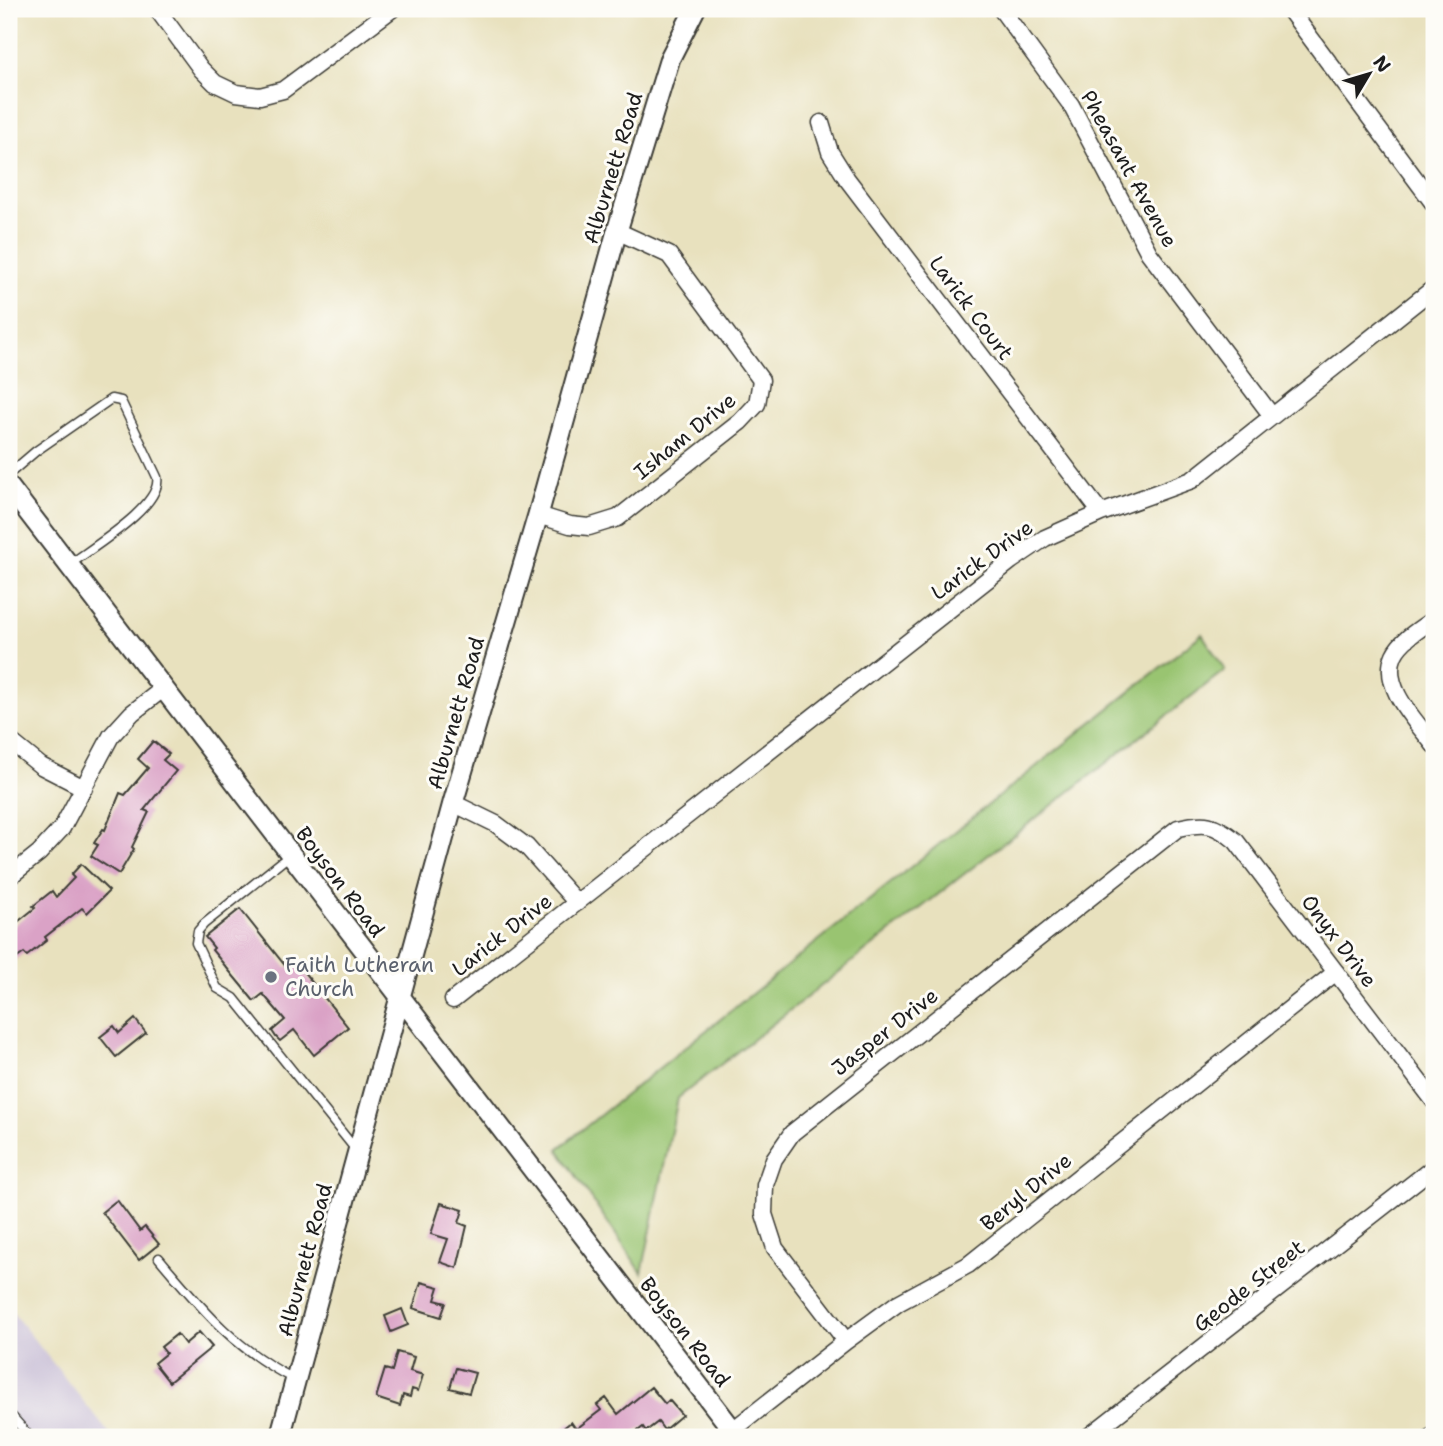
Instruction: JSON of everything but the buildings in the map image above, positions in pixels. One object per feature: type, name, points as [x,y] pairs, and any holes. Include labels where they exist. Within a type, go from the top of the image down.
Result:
[{"type":"street","points":[[157,9],[201,69],[215,83],[236,93],[260,96],[283,90],[392,9]]},
{"type":"street","name":"Alburnett Road","points":[[280,1437],[453,803],[538,515],[617,231],[670,58],[695,9]]},
{"type":"street","name":"Pheasant Avenue","points":[[1001,9],[1071,105],[1149,253],[1272,416]]},
{"type":"street","points":[[1289,9],[1434,204]]},
{"type":"street","name":"Larick Court","points":[[821,122],[830,152],[846,179],[1101,513]]},
{"type":"street","name":"Isham Drive","points":[[538,515],[570,525],[589,527],[618,518],[740,422],[757,404],[761,380],[669,255],[617,231]]},
{"type":"street","name":"Larick Drive","points":[[453,1000],[1011,561],[1045,538],[1101,513],[1192,480],[1434,288]]},
{"type":"street","name":"Boyson Road","points":[[9,487],[732,1435]]},
{"type":"street","points":[[1434,619],[1408,638],[1394,655],[1391,676],[1400,700],[1434,745]]},
{"type":"street","points":[[9,877],[39,853],[62,828],[111,736],[132,713],[164,688]]},
{"type":"street","points":[[9,740],[41,766],[84,788]]},
{"type":"street","name":"Larick Drive","points":[[453,803],[496,824],[527,847],[576,903]]},
{"type":"street","name":"Onyx Drive","points":[[1198,823],[1219,827],[1236,841],[1434,1101]]},
{"type":"street","name":"Jasper Drive","points":[[846,1341],[775,1248],[764,1214],[765,1185],[774,1159],[792,1133],[803,1124],[1178,828],[1198,823]]},
{"type":"street","name":"Beryl Drive","points":[[732,1435],[846,1341],[898,1303],[968,1265],[1336,971]]},
{"type":"street","name":"Geode Street","points":[[1088,1437],[1434,1167]]},
{"type":"lane","points":[[9,474],[36,451],[111,399],[121,401],[159,485],[144,509],[69,565]]},
{"type":"lane","points":[[290,855],[204,924],[198,930],[196,943],[217,988],[234,998],[357,1152]]},
{"type":"lane","points":[[159,1258],[214,1322],[273,1368],[296,1380]]},
{"type":"lane","points":[[9,1413],[30,1437]]},
{"type":"shaded area","points":[[9,1308],[112,1437],[9,1437]]},
{"type":"green space","points":[[1202,634],[1225,670],[678,1098],[642,1273],[558,1149]]},
{"type":"place","name":"Faith Lutheran Church","points":[[271,977]]}]
